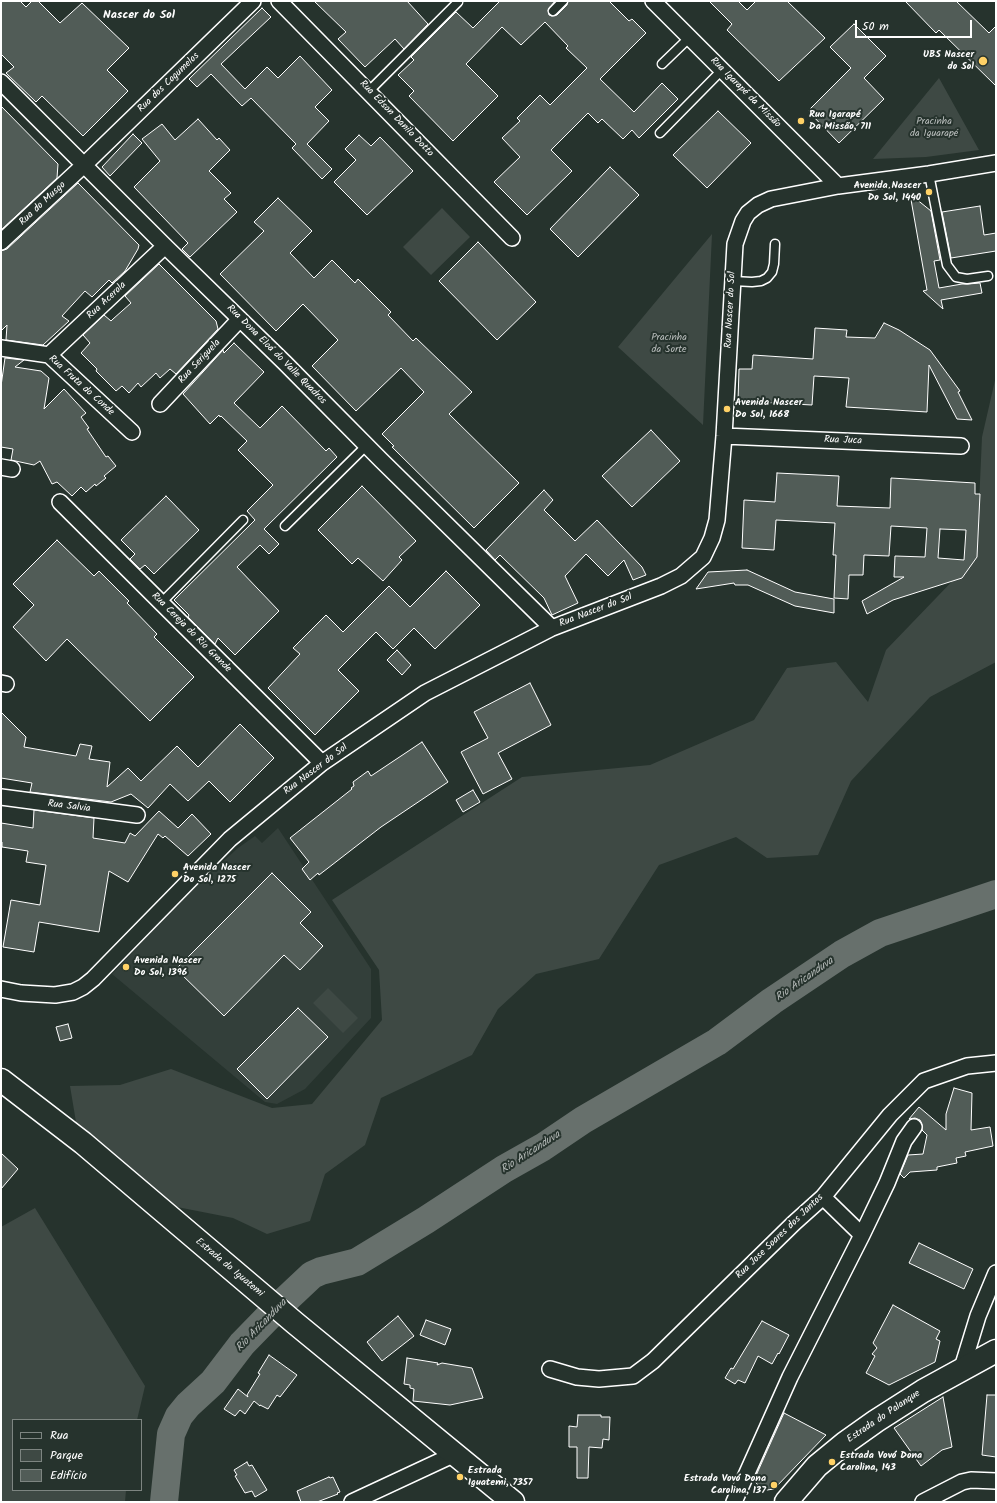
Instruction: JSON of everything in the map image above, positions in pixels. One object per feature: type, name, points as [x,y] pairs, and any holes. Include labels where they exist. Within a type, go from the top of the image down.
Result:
[{"type":"main road","name":"Estrada do Iguatemi","points":[[1,1080],[84,1143],[295,1323],[513,1502]]},
{"type":"main road","name":"Estrada do Palanque","points":[[786,1502],[817,1466],[845,1443],[917,1394],[962,1368],[996,1351]]},
{"type":"street","name":"Rua dos Cogumelos","points":[[84,165],[253,1]]},
{"type":"street","name":"Rua Edson Danilo Dotto","points":[[279,1],[512,238]]},
{"type":"street","name":"Rua Igarapé da Missão","points":[[652,1],[838,186]]},
{"type":"street","name":"Rua Dona Eloá do Valle Quadros","points":[[1,83],[285,363],[366,446],[552,628]]},
{"type":"street","name":"Rua Nascer do Sol","points":[[1,989],[21,993],[55,995],[73,992],[83,987],[93,979],[230,839],[322,763],[425,693],[552,628],[661,586],[681,576],[703,557],[712,538],[717,520],[724,436],[736,244],[743,221],[758,205],[771,200],[838,186],[930,174],[996,163]]},
{"type":"street","name":"Rua do Musgo","points":[[1,242],[84,165]]},
{"type":"street","name":"Rua Acerola","points":[[49,355],[165,246]]},
{"type":"street","name":"Rua Seriguela","points":[[160,404],[240,319]]},
{"type":"street","name":"Rua Fruta do Conde","points":[[1,348],[49,355],[132,432]]},
{"type":"street","name":"Rua Juca","points":[[724,436],[961,446]]},
{"type":"street","name":"Rua Cereja do Rio Grande","points":[[60,502],[322,763]]},
{"type":"street","name":"Rua Salvia","points":[[1,797],[137,815]]},
{"type":"street","name":"Rua Jose Soares dos Jantos","points":[[550,1369],[577,1377],[599,1379],[633,1376],[653,1361],[794,1223],[823,1197],[890,1115],[924,1081],[967,1066],[996,1063]]},
{"type":"street","points":[[734,1502],[790,1377],[862,1235],[887,1183],[904,1141],[914,1127]]},
{"type":"street","points":[[823,1197],[862,1235]]},
{"type":"street","points":[[962,1368],[978,1316],[996,1274]]},
{"type":"street","points":[[352,1502],[456,1454]]},
{"type":"street","points":[[923,1502],[962,1482],[971,1480],[996,1481]]},
{"type":"lane","points":[[553,11],[563,1]]},
{"type":"lane","points":[[369,91],[458,2]]},
{"type":"lane","points":[[662,64],[690,38]]},
{"type":"lane","points":[[660,133],[722,70]]},
{"type":"lane","points":[[930,174],[947,265],[956,277],[967,279],[988,276]]},
{"type":"lane","points":[[733,281],[752,282],[761,281],[767,278],[772,272],[774,264],[775,244]]},
{"type":"lane","points":[[286,526],[366,446]]},
{"type":"lane","points":[[161,603],[243,520]]},
{"type":"shaded area","points":[[278,828],[371,969],[371,1018],[305,1089],[277,1104],[265,1102],[112,974],[189,892],[238,848],[255,836],[262,843]]},
{"type":"green space","name":"Pracinha da Iguarapé","points":[[939,78],[979,150],[926,157],[873,159]]},
{"type":"green space","points":[[442,208],[470,237],[431,275],[403,247]]},
{"type":"green space","name":"Pracinha da Sorte","points":[[712,234],[703,425],[618,347]]},
{"type":"green space","points":[[996,376],[996,662],[930,697],[851,781],[818,855],[767,858],[736,837],[659,865],[599,959],[536,974],[498,1009],[472,1055],[381,1098],[365,1145],[325,1174],[310,1221],[267,1234],[233,1218],[172,1206],[77,1128],[70,1086],[120,1085],[171,1069],[272,1108],[312,1104],[382,1020],[379,970],[332,900],[522,777],[650,765],[754,720],[787,668],[836,662],[868,702],[886,650],[962,571],[977,549],[982,437]]},
{"type":"green space","points":[[328,988],[358,1018],[343,1033],[313,1003]]},
{"type":"green space","points":[[35,1208],[145,1386],[137,1419],[12,1419],[12,1491],[126,1491],[125,1502],[1,1502],[1,1227]]},
{"type":"building","points":[[1,1],[20,1],[26,7],[32,1],[38,1],[60,23],[82,3],[129,48],[107,70],[128,91],[83,136],[42,96],[36,102],[6,73],[14,67],[1,54]]},
{"type":"building","points":[[314,1],[407,1],[428,24],[404,49],[395,39],[365,67],[338,39],[346,32]]},
{"type":"building","points":[[500,1],[555,1],[548,10],[549,15],[552,16],[557,15],[567,5],[568,1],[609,1],[629,21],[632,19],[646,33],[600,79],[634,112],[662,83],[678,99],[639,138],[632,130],[623,139],[602,119],[598,123],[588,113],[551,150],[572,171],[527,215],[494,182],[520,157],[502,138],[520,121],[517,118],[540,95],[550,105],[587,68],[566,48],[568,46],[545,22],[521,45],[502,27],[466,64],[498,96],[453,141],[409,96],[414,91],[398,75],[414,60],[411,57],[456,12],[473,28]]},
{"type":"building","points":[[709,1],[738,1],[747,10],[756,1],[787,1],[825,38],[779,81],[727,30],[732,24]]},
{"type":"building","points":[[905,1],[956,1],[989,33],[996,26],[996,86],[939,30],[936,33]]},
{"type":"building","points":[[262,8],[271,17],[221,64],[245,89],[267,67],[278,78],[300,56],[332,90],[315,107],[329,121],[307,144],[332,169],[322,179],[292,148],[296,144],[251,98],[242,106],[211,74],[197,87],[189,79]]},
{"type":"building","points":[[854,24],[886,56],[864,78],[884,99],[839,143],[808,111],[851,68],[830,47]]},
{"type":"building","points":[[1,106],[58,164],[57,178],[1,230]]},
{"type":"building","points":[[718,111],[751,143],[707,188],[673,155]]},
{"type":"building","points":[[198,119],[217,140],[219,138],[230,150],[209,171],[231,193],[224,199],[237,212],[190,257],[182,249],[188,243],[134,187],[160,161],[142,139],[162,124],[175,140]]},
{"type":"building","points":[[133,134],[142,143],[110,176],[102,167]]},
{"type":"building","points":[[359,135],[371,146],[380,137],[413,171],[367,215],[334,182],[356,160],[345,149]]},
{"type":"building","points":[[610,167],[639,195],[578,257],[550,229]]},
{"type":"building","points":[[78,183],[139,245],[138,249],[125,271],[112,283],[109,280],[92,297],[85,291],[62,316],[69,321],[43,345],[6,340],[7,325],[1,331],[1,251],[7,249]]},
{"type":"building","points":[[910,194],[931,211],[940,260],[934,261],[939,288],[980,283],[982,293],[941,300],[943,309],[923,291],[927,290]]},
{"type":"building","points":[[278,198],[312,231],[290,253],[314,278],[332,260],[355,283],[358,279],[391,312],[388,315],[413,341],[416,338],[472,392],[449,414],[519,483],[474,528],[392,447],[394,446],[382,434],[424,392],[401,368],[356,411],[312,366],[338,340],[303,304],[276,331],[220,274],[264,231],[254,222]]},
{"type":"building","points":[[980,206],[984,235],[996,233],[996,251],[951,258],[942,212]]},
{"type":"building","points":[[478,242],[536,302],[497,340],[439,281]]},
{"type":"building","points":[[159,264],[216,321],[218,329],[176,374],[170,369],[160,378],[156,373],[141,387],[138,383],[129,393],[122,386],[116,391],[81,353],[90,343],[83,335],[104,315],[111,321],[131,303],[125,296]]},
{"type":"building","points":[[884,323],[899,330],[930,350],[960,391],[958,392],[972,420],[957,419],[929,365],[927,412],[846,407],[849,378],[814,376],[812,405],[738,401],[739,369],[752,369],[753,355],[813,359],[815,328],[847,330],[846,337],[875,338]]},
{"type":"building","points":[[234,343],[264,372],[234,403],[260,428],[282,406],[326,451],[329,448],[337,457],[264,529],[279,544],[269,554],[260,545],[237,567],[279,611],[235,655],[218,638],[215,644],[188,617],[189,615],[174,600],[255,520],[247,511],[273,485],[238,450],[247,441],[219,415],[210,424],[183,394],[223,350],[224,353]]},
{"type":"building","points":[[5,358],[24,360],[15,367],[41,371],[49,378],[44,409],[64,389],[86,413],[81,417],[89,428],[87,429],[106,457],[108,456],[116,466],[104,476],[106,478],[96,486],[95,484],[86,492],[81,487],[72,496],[57,482],[52,484],[40,461],[34,465],[11,460],[13,449],[1,447],[1,386]]},
{"type":"building","points":[[651,430],[680,461],[632,507],[602,476]]},
{"type":"building","points":[[777,473],[839,476],[837,506],[890,508],[891,478],[975,483],[975,494],[980,494],[977,557],[962,578],[893,600],[867,614],[862,601],[904,577],[894,577],[895,556],[925,557],[927,528],[891,526],[889,556],[864,555],[863,575],[849,575],[848,599],[834,598],[836,555],[833,555],[835,523],[776,520],[774,550],[742,548],[744,500],[775,502]],"holes":[[[940,529],[966,530],[964,560],[938,558]]]},
{"type":"building","points":[[362,486],[416,541],[399,557],[402,560],[383,581],[358,558],[352,564],[318,530]]},
{"type":"building","points":[[544,490],[553,500],[544,510],[575,541],[597,520],[642,567],[646,575],[633,580],[624,560],[608,576],[586,554],[565,576],[578,603],[552,615],[544,598],[500,555],[495,560],[486,550]]},
{"type":"building","points":[[166,496],[199,530],[154,574],[145,565],[140,569],[130,559],[135,554],[121,540]]},
{"type":"building","points":[[57,540],[94,576],[99,571],[129,601],[127,603],[157,634],[154,637],[194,677],[150,721],[67,639],[46,661],[13,627],[34,605],[13,584]]},
{"type":"building","points":[[747,570],[795,592],[834,599],[834,613],[795,606],[748,585],[735,585],[734,583],[696,589],[708,572]]},
{"type":"building","points":[[446,571],[480,605],[435,649],[414,628],[393,649],[376,632],[338,670],[359,691],[315,735],[268,688],[300,654],[293,648],[326,615],[343,632],[389,586],[410,607]]},
{"type":"building","points":[[397,650],[411,665],[402,675],[387,660]]},
{"type":"building","points":[[530,683],[551,725],[498,753],[512,779],[483,794],[461,752],[488,738],[474,712]]},
{"type":"building","points":[[1,712],[26,737],[24,747],[76,756],[80,744],[92,746],[89,759],[110,762],[107,787],[128,768],[141,781],[177,746],[198,767],[240,724],[274,758],[230,802],[209,781],[188,801],[170,784],[148,808],[131,794],[111,802],[30,792],[32,783],[1,778]]},
{"type":"building","points":[[422,742],[448,782],[381,827],[319,875],[318,873],[310,880],[302,869],[309,862],[290,838],[352,789],[351,788],[354,786],[353,782],[368,771],[371,776]]},
{"type":"building","points":[[473,790],[480,802],[463,812],[456,800]]},
{"type":"building","points":[[34,810],[94,818],[93,838],[125,843],[130,833],[135,836],[159,811],[178,828],[192,814],[211,834],[188,856],[165,836],[163,838],[158,834],[128,882],[109,871],[99,932],[39,922],[34,952],[3,947],[11,900],[40,905],[46,865],[26,862],[28,851],[2,847],[1,823],[33,828]]},
{"type":"building","points":[[272,873],[311,912],[300,923],[323,946],[300,970],[284,955],[224,1016],[176,969]]},
{"type":"building","points":[[298,1008],[328,1037],[267,1099],[237,1069]]},
{"type":"building","points":[[68,1024],[72,1038],[60,1041],[56,1027]]},
{"type":"building","points":[[954,1088],[972,1093],[971,1130],[990,1127],[993,1146],[965,1152],[966,1156],[956,1158],[957,1163],[937,1167],[937,1170],[910,1172],[904,1178],[900,1174],[908,1155],[923,1154],[927,1135],[922,1130],[920,1120],[915,1118],[909,1119],[919,1107],[946,1130],[946,1114]]},
{"type":"building","points":[[1,1153],[18,1169],[1,1189]]},
{"type":"building","points":[[919,1243],[973,1269],[964,1289],[909,1263]]},
{"type":"building","points":[[893,1305],[940,1331],[936,1339],[940,1341],[935,1362],[889,1385],[866,1373],[875,1356],[872,1354],[877,1348],[873,1343]]},
{"type":"building","points":[[398,1316],[414,1336],[382,1361],[367,1342]]},
{"type":"building","points":[[426,1320],[451,1329],[445,1345],[420,1335]]},
{"type":"building","points":[[762,1321],[789,1335],[772,1364],[758,1356],[745,1383],[738,1380],[735,1384],[725,1378],[731,1368],[733,1369]]},
{"type":"building","points":[[269,1355],[297,1375],[280,1397],[277,1395],[268,1409],[260,1406],[254,1401],[245,1414],[240,1410],[235,1416],[224,1409],[238,1389],[248,1397],[247,1395],[260,1374],[258,1373]]},
{"type":"building","points":[[407,1358],[438,1363],[437,1365],[442,1363],[472,1368],[483,1398],[450,1405],[413,1401],[414,1389],[410,1388],[410,1385],[404,1384]]},
{"type":"building","points":[[987,1395],[996,1395],[996,1457],[982,1455]]},
{"type":"building","points":[[943,1397],[952,1447],[942,1450],[921,1466],[894,1428]]},
{"type":"building","points":[[784,1413],[826,1435],[774,1489],[767,1490],[760,1488],[754,1480]]},
{"type":"building","points":[[578,1415],[601,1415],[601,1417],[610,1417],[609,1440],[603,1439],[602,1448],[589,1447],[588,1478],[577,1478],[577,1447],[569,1447],[569,1426],[577,1427]]},
{"type":"building","points":[[247,1462],[249,1466],[252,1465],[267,1490],[255,1497],[252,1491],[245,1493],[235,1476],[237,1475],[234,1470]]},
{"type":"building","points":[[329,1477],[333,1477],[340,1492],[337,1493],[338,1494],[317,1502],[301,1502],[297,1491]]},
{"type":"waterway","name":"Rio Aricanduva","points":[[164,1502],[171,1434],[179,1416],[188,1405],[213,1382],[242,1344],[312,1275],[321,1271],[357,1262],[426,1220],[504,1169],[543,1147],[583,1120],[717,1042],[772,1001],[842,954],[880,933],[996,894]]},
{"type":"place","name":"UBS Nascer do Sol","points":[[983,61]]},
{"type":"place","name":"Rua Igarapé Da Missão, 711","points":[[801,121]]},
{"type":"place","name":"Avenida Nascer Do Sol, 1440","points":[[929,192]]},
{"type":"place","name":"Avenida Nascer Do Sol, 1668","points":[[727,409]]},
{"type":"place","name":"Avenida Nascer Do Sol, 1275","points":[[175,874]]},
{"type":"place","name":"Avenida Nascer Do Sol, 1396","points":[[126,967]]},
{"type":"place","name":"Estrada Vovó Dona Carolina, 143","points":[[832,1462]]},
{"type":"place","name":"Estrada Iguatemi, 7357","points":[[460,1477]]},
{"type":"place","name":"Estrada Vovó Dona Carolina, 137","points":[[774,1485]]},
{"type":"district","name":"Nascer do Sol","points":[[139,16]]}]
